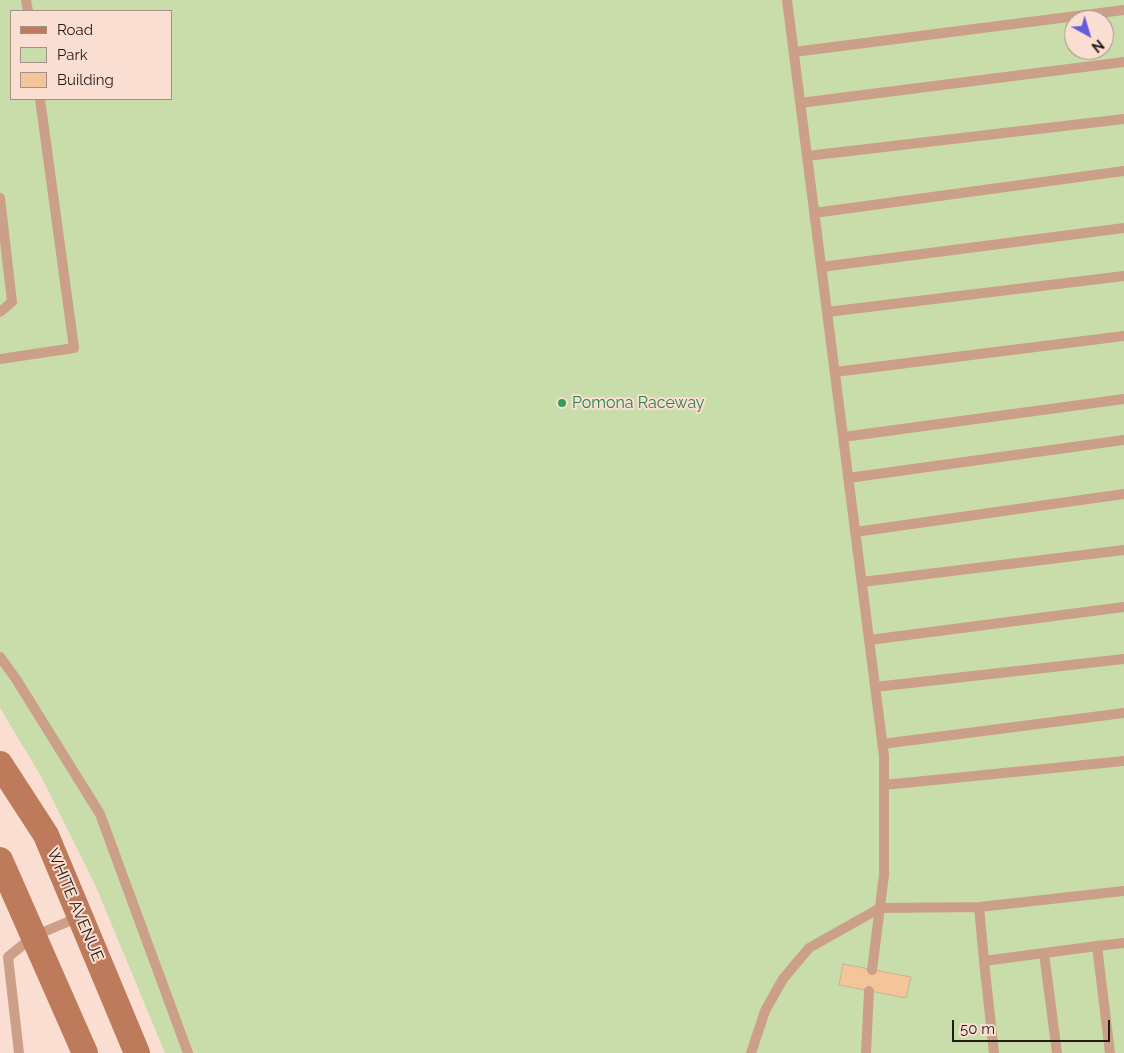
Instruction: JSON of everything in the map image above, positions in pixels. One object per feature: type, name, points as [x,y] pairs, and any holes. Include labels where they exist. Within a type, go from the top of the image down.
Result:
[{"type":"main road","name":"WHITE AVENUE","points":[[0,764],[46,836],[137,1053]]},
{"type":"main road","points":[[0,860],[85,1053]]},
{"type":"lane","points":[[790,0],[800,103],[884,756],[884,875],[872,970]]},
{"type":"lane","points":[[794,52],[1124,10]]},
{"type":"lane","points":[[800,103],[1124,62]]},
{"type":"lane","points":[[0,359],[74,348],[40,100]]},
{"type":"lane","points":[[807,156],[1124,118]]},
{"type":"lane","points":[[814,213],[1124,171]]},
{"type":"lane","points":[[0,198],[12,302],[0,312]]},
{"type":"lane","points":[[821,267],[1124,228]]},
{"type":"lane","points":[[827,312],[1124,276]]},
{"type":"lane","points":[[835,372],[1124,336]]},
{"type":"lane","points":[[843,437],[1124,399]]},
{"type":"lane","points":[[848,478],[1124,440]]},
{"type":"lane","points":[[855,532],[1124,494]]},
{"type":"lane","points":[[862,582],[1124,550]]},
{"type":"lane","points":[[869,640],[1124,607]]},
{"type":"lane","points":[[0,657],[16,679],[100,814],[188,1053]]},
{"type":"lane","points":[[875,687],[1124,659]]},
{"type":"lane","points":[[882,744],[1124,713]]},
{"type":"lane","points":[[884,786],[1124,761]]},
{"type":"lane","points":[[751,1053],[765,1011],[782,979],[809,948],[880,908],[980,907],[1124,891]]},
{"type":"lane","points":[[980,907],[994,1053]]},
{"type":"lane","points":[[19,1053],[8,957],[34,936],[80,916]]},
{"type":"lane","points":[[984,961],[1124,943]]},
{"type":"lane","points":[[1097,946],[1110,1053]]},
{"type":"lane","points":[[1044,953],[1057,1053]]},
{"type":"lane","points":[[866,1053],[869,992]]},
{"type":"green space","name":"Pomona Raceway","points":[[0,0],[1124,0],[1124,1053],[165,1053],[96,887],[42,778],[0,708]]},
{"type":"building","points":[[843,964],[911,977],[906,998],[839,985]]},
{"type":"place","name":"Pomona Raceway","points":[[562,403]]}]
